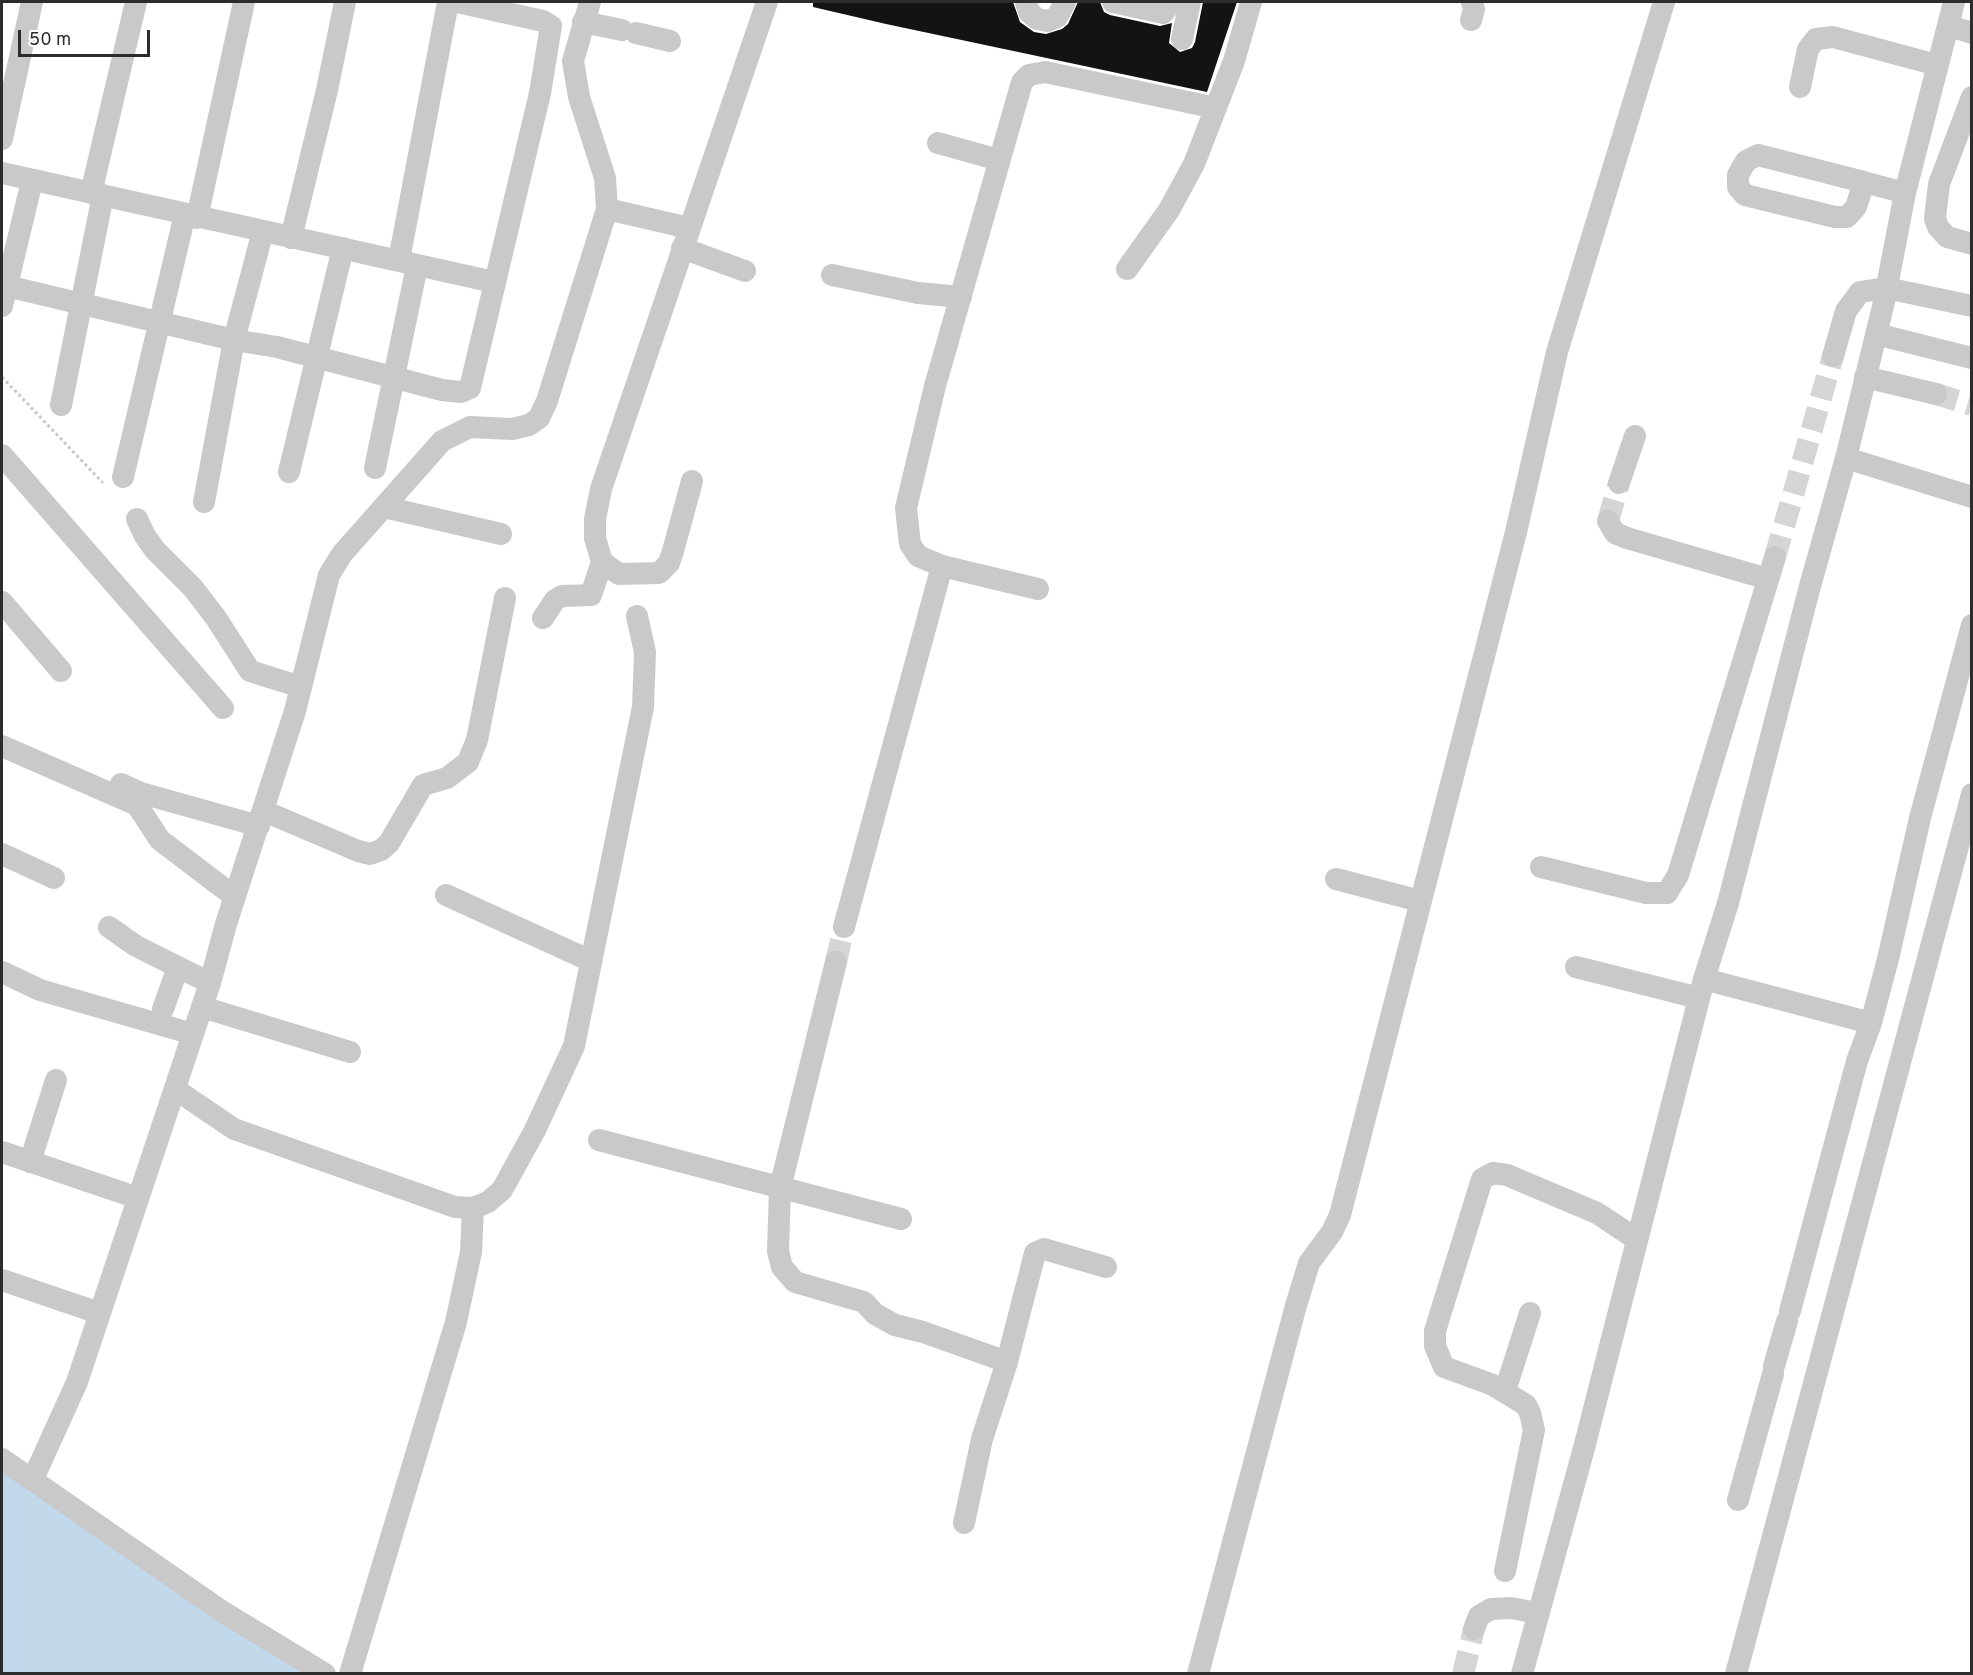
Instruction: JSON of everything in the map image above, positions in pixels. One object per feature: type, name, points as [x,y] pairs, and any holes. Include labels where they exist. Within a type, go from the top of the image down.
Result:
[{"type":"street","points":[[2,139],[32,2]]},
{"type":"street","points":[[61,405],[83,303],[97,194],[136,2]]},
{"type":"street","points":[[114,481],[191,216],[244,2]]},
{"type":"street","points":[[291,238],[327,90],[345,2]]},
{"type":"street","points":[[375,468],[394,378],[408,263],[448,2]]},
{"type":"street","points":[[32,181],[3,293],[83,303],[234,340],[317,356],[394,378],[461,392],[470,388],[475,375],[494,282],[540,93],[550,26],[543,21],[456,2]]},
{"type":"street","points":[[543,618],[555,600],[562,596],[591,595],[602,562],[595,528],[601,489],[767,2]]},
{"type":"street","points":[[1026,2],[1029,12],[1037,19],[1048,21],[1057,17],[1065,2]]},
{"type":"street","points":[[1113,2],[1164,13],[1172,2]]},
{"type":"street","points":[[1182,39],[1190,2]]},
{"type":"street","points":[[1127,269],[1184,185],[1215,108],[1251,2]]},
{"type":"street","points":[[1198,1674],[1309,1263],[1332,1232],[1340,1215],[1516,532],[1557,352],[1664,2]]},
{"type":"street","points":[[1522,1674],[1584,1448],[1701,988],[1728,903],[1846,458],[1936,65],[1954,2]]},
{"type":"street","points":[[33,1479],[77,1382],[210,983],[301,687],[329,575],[342,554],[442,441],[470,428],[512,429],[529,425],[538,418],[546,401],[607,210],[605,178],[579,97],[573,61],[586,12],[629,32],[670,41]]},
{"type":"street","points":[[1949,26],[1971,33]]},
{"type":"street","points":[[1800,87],[1808,49],[1816,39],[1833,37],[1936,65]]},
{"type":"street","points":[[1038,589],[942,566],[918,556],[910,544],[906,508],[935,386],[1022,82],[1029,75],[1045,72],[1215,108]]},
{"type":"street","points":[[1971,96],[1939,184],[1935,218],[1938,227],[1947,237],[1971,244]]},
{"type":"street","points":[[938,143],[999,160]]},
{"type":"street","points":[[1864,182],[1856,207],[1847,216],[1835,216],[1745,195],[1738,187],[1738,175],[1746,161],[1758,155],[1864,182],[1939,184]]},
{"type":"street","points":[[2,173],[494,282]]},
{"type":"street","points":[[607,210],[685,238],[745,271]]},
{"type":"street","points":[[204,502],[234,340],[263,231]]},
{"type":"street","points":[[289,472],[343,248]]},
{"type":"street","points":[[832,275],[918,293],[961,297]]},
{"type":"street","points":[[1833,356],[1851,303],[1860,292],[1886,288],[1971,306]]},
{"type":"street","points":[[1876,334],[1971,358]]},
{"type":"street","points":[[1865,377],[1936,394]]},
{"type":"street","points":[[1619,483],[1635,436]]},
{"type":"street","points":[[2,455],[223,708]]},
{"type":"street","points":[[1846,458],[1971,497]]},
{"type":"street","points":[[602,562],[619,574],[659,573],[669,563],[692,481]]},
{"type":"street","points":[[384,507],[501,534]]},
{"type":"street","points":[[137,519],[155,550],[193,588],[216,618],[250,671],[301,687]]},
{"type":"street","points":[[1608,521],[1615,533],[1628,538],[1768,579]]},
{"type":"street","points":[[1541,867],[1646,893],[1667,893],[1678,875],[1775,557]]},
{"type":"street","points":[[844,927],[942,566]]},
{"type":"street","points":[[2,730],[141,793],[262,819],[370,854],[381,850],[389,843],[423,785],[447,778],[468,762],[477,740],[505,598]]},
{"type":"street","points":[[2,602],[61,671]]},
{"type":"street","points":[[175,1089],[234,1129],[455,1207],[473,1208],[488,1202],[502,1190],[535,1130],[574,1046],[644,707],[645,652],[637,616]]},
{"type":"street","points":[[1738,1500],[1857,1061],[1888,959],[1920,818],[1971,625]]},
{"type":"street","points":[[2,746],[136,805],[160,840],[235,897]]},
{"type":"street","points":[[1736,1674],[1971,794]]},
{"type":"street","points":[[2,854],[54,878]]},
{"type":"street","points":[[1336,879],[1420,901]]},
{"type":"street","points":[[446,895],[591,961]]},
{"type":"street","points":[[109,927],[136,946],[210,983]]},
{"type":"street","points":[[836,962],[780,1188],[778,1251],[782,1267],[795,1282],[864,1302],[875,1314],[895,1325],[923,1332],[1007,1362]]},
{"type":"street","points":[[163,1010],[178,967]]},
{"type":"street","points":[[1576,967],[1701,988],[1870,1023]]},
{"type":"street","points":[[2,972],[40,990],[193,1034]]},
{"type":"street","points":[[202,1007],[350,1052]]},
{"type":"street","points":[[30,1162],[57,1080]]},
{"type":"street","points":[[599,1140],[901,1219]]},
{"type":"street","points":[[2,1152],[138,1198]]},
{"type":"street","points":[[1505,1571],[1534,1430],[1526,1405],[1504,1391],[1444,1367],[1434,1346],[1435,1331],[1482,1179],[1493,1173],[1507,1175],[1598,1213],[1636,1239]]},
{"type":"street","points":[[350,1674],[456,1322],[471,1252],[473,1208]]},
{"type":"street","points":[[964,1523],[982,1439],[1007,1362],[1035,1253],[1044,1249],[1106,1267]]},
{"type":"street","points":[[4,1285],[99,1313]]},
{"type":"street","points":[[1504,1391],[1530,1313]]},
{"type":"street","points":[[2,1459],[223,1612],[325,1674]]},
{"type":"street","points":[[1474,1629],[1479,1616],[1491,1609],[1511,1608],[1538,1613]]},
{"type":"path","points":[[2,377],[114,481]]},
{"type":"water","points":[[2,1464],[328,1673],[2,1673]]},
{"type":"building","points":[[813,2],[1013,2],[1020,22],[1034,32],[1046,34],[1062,29],[1068,24],[1078,2],[1100,2],[1104,12],[1110,15],[1160,26],[1172,23],[1169,43],[1180,52],[1192,48],[1195,42],[1203,2],[1237,2],[1207,92],[886,24],[813,7]]},
{"type":"tunnel","points":[[1775,557],[1833,356]]},
{"type":"tunnel","points":[[1936,394],[1972,405]]},
{"type":"tunnel","points":[[1608,521],[1619,483]]},
{"type":"tunnel","points":[[836,962],[844,927]]},
{"type":"tunnel","points":[[1463,1674],[1474,1629]]}]
